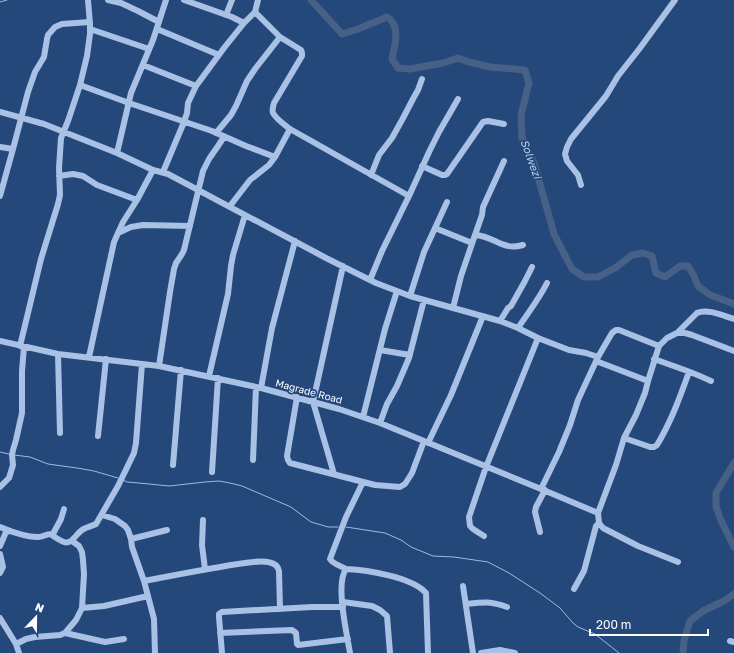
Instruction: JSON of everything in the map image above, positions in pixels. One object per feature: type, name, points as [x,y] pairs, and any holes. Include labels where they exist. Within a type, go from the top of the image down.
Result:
[{"type":"street","points":[[0,487],[9,478],[13,465],[12,455],[22,413],[22,347],[41,259],[58,204],[62,138],[80,85],[87,56],[90,29],[88,0]]},
{"type":"street","points":[[108,0],[138,10],[159,22]]},
{"type":"street","points":[[117,152],[130,96],[157,29],[166,0]]},
{"type":"street","points":[[184,0],[244,23]]},
{"type":"street","points":[[226,15],[232,0]]},
{"type":"street","points":[[163,172],[184,122],[188,103],[196,86],[244,23],[255,12],[258,0]]},
{"type":"street","points":[[581,185],[578,175],[567,161],[565,154],[571,139],[606,96],[618,76],[675,0]]},
{"type":"street","points":[[255,12],[280,37],[289,44],[301,50],[302,53],[302,56],[274,103],[272,108],[276,117],[290,129],[409,196]]},
{"type":"street","points":[[0,196],[31,82],[44,57],[48,36],[55,27],[62,24],[90,22]]},
{"type":"street","points":[[90,29],[149,49]]},
{"type":"street","points":[[157,29],[219,55]]},
{"type":"street","points":[[216,133],[233,110],[247,81],[255,69],[280,37]]},
{"type":"street","points":[[142,65],[196,86]]},
{"type":"street","points":[[371,175],[379,154],[392,138],[418,90],[422,79]]},
{"type":"street","points":[[80,85],[216,133],[275,157]]},
{"type":"street","points":[[370,280],[422,166],[458,99]]},
{"type":"street","points":[[0,112],[21,117],[64,132],[117,152],[153,170],[175,177],[370,280],[410,296],[500,321],[569,350],[586,353],[648,381]]},
{"type":"street","points":[[422,166],[442,175],[447,174],[483,122],[488,121],[504,124]]},
{"type":"street","points":[[230,206],[250,180],[269,165],[290,129]]},
{"type":"street","points":[[160,366],[174,269],[184,250],[198,189],[206,165],[224,137]]},
{"type":"street","points":[[0,147],[13,149]]},
{"type":"street","points":[[453,308],[461,276],[482,215],[483,207],[504,162]]},
{"type":"street","points":[[90,357],[114,242],[123,222],[153,170]]},
{"type":"street","points":[[59,176],[73,174],[83,176],[97,184],[137,200]]},
{"type":"street","points":[[410,296],[424,252],[447,202]]},
{"type":"street","points":[[209,376],[228,294],[233,255],[245,215]]},
{"type":"street","points":[[118,232],[131,227],[143,225],[190,226]]},
{"type":"street","points":[[435,228],[472,243]]},
{"type":"street","points":[[475,235],[487,237],[510,247],[523,245]]},
{"type":"street","points":[[253,460],[259,387],[272,328],[295,241]]},
{"type":"street","points":[[334,474],[313,402],[343,266]]},
{"type":"street","points":[[500,321],[508,308],[511,306],[532,267]]},
{"type":"street","points":[[518,328],[548,283]]},
{"type":"street","points":[[363,417],[385,329],[397,291]]},
{"type":"street","points":[[380,423],[387,404],[404,372],[410,355],[424,300]]},
{"type":"street","points":[[678,562],[638,546],[603,528],[599,523],[598,513],[616,465],[624,438],[645,393],[658,346],[667,338],[677,333],[700,311],[708,311],[734,319]]},
{"type":"street","points":[[297,397],[287,456],[288,462],[375,485],[397,487],[403,486],[412,473],[426,442],[451,395],[483,316]]},
{"type":"street","points":[[540,532],[535,512],[536,507],[570,425],[578,400],[597,359],[612,333],[616,330],[658,346]]},
{"type":"street","points":[[677,333],[692,334],[734,351]]},
{"type":"street","points":[[484,536],[470,526],[469,517],[486,467],[538,338]]},
{"type":"street","name":"Magrade Road","points":[[0,341],[58,354],[160,366],[181,370],[259,387],[339,409],[380,423],[598,513]]},
{"type":"street","points":[[380,350],[410,355]]},
{"type":"street","points":[[58,354],[60,433]]},
{"type":"street","points":[[98,436],[106,359]]},
{"type":"street","points":[[654,359],[711,381]]},
{"type":"street","points":[[53,534],[53,536],[63,542],[68,543],[72,541],[80,531],[96,524],[118,486],[134,453],[136,443],[142,364]]},
{"type":"street","points":[[173,465],[181,370]]},
{"type":"street","points":[[624,438],[650,447],[657,445],[670,422],[688,372]]},
{"type":"street","points":[[212,472],[218,378]]},
{"type":"street","points":[[363,482],[346,517],[330,558],[331,561],[346,569],[370,572],[408,582],[426,593],[428,653]]},
{"type":"street","points":[[53,534],[64,510]]},
{"type":"street","points":[[102,515],[115,519],[128,530],[154,619],[156,653]]},
{"type":"street","points":[[203,520],[202,545],[206,569]]},
{"type":"street","points":[[574,590],[584,571],[596,526],[599,523]]},
{"type":"street","points":[[0,527],[29,537],[40,537],[53,534]]},
{"type":"street","points":[[0,546],[6,532],[10,530]]},
{"type":"street","points":[[131,539],[167,530]]},
{"type":"street","points":[[16,644],[26,639],[60,635],[65,633],[76,620],[82,608],[84,560],[79,546],[72,541]]},
{"type":"street","points":[[0,554],[3,567],[0,573]]},
{"type":"street","points":[[144,581],[206,569],[260,561],[268,562],[275,564],[278,567],[280,609]]},
{"type":"street","points":[[346,569],[342,578],[342,590],[350,653]]},
{"type":"street","points":[[463,586],[473,653]]},
{"type":"street","points":[[82,608],[104,606],[148,596]]},
{"type":"street","points":[[466,604],[488,602],[507,607]]},
{"type":"street","points":[[222,653],[218,617],[222,612],[343,604],[372,606],[387,616],[390,653]]},
{"type":"street","points":[[0,618],[16,644],[19,653]]},
{"type":"street","points":[[220,633],[292,630],[296,632],[298,645],[348,640]]},
{"type":"street","points":[[65,633],[105,642],[124,639]]},
{"type":"street","points":[[481,653],[500,650],[515,653]]},
{"type":"waterway","points":[[0,2],[7,0]]},
{"type":"waterway","name":"Solwezi","points":[[311,0],[342,34],[387,17],[394,25],[396,30],[392,59],[398,68],[410,69],[443,63],[458,58],[490,67],[525,70],[529,83],[521,115],[522,138],[534,163],[554,234],[572,269],[584,277],[598,277],[615,268],[632,255],[643,253],[652,256],[656,273],[665,277],[680,266],[688,266],[698,286],[710,295],[734,304]]},
{"type":"waterway","points":[[0,452],[9,454]]},
{"type":"waterway","points":[[14,455],[30,457],[48,464],[94,471],[118,478]]},
{"type":"waterway","name":"Solwezi","points":[[734,463],[716,493],[716,506],[734,547]]},
{"type":"waterway","points":[[123,480],[127,482],[169,486],[219,481],[230,483],[242,486],[291,507],[311,522],[328,527],[338,527]]},
{"type":"waterway","points":[[346,527],[385,533],[401,540],[411,547],[433,556],[454,557],[488,562],[509,573],[540,593],[560,608],[578,627],[595,634],[619,653]]},
{"type":"waterway","name":"Solwezi","points":[[683,653],[684,640],[690,621],[703,611],[724,601],[734,594]]}]
